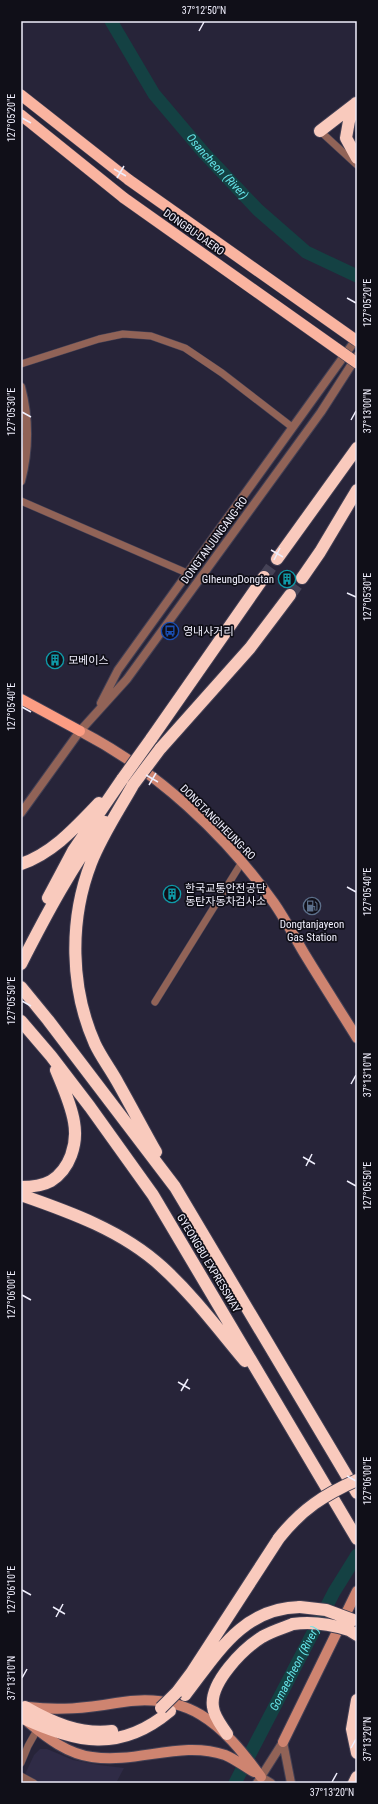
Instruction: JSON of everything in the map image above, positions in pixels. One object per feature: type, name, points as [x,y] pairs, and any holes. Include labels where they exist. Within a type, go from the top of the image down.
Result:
[{"type":"highway","name":"DONGBU-DAERO","points":[[21,96],[129,180],[357,340]]},
{"type":"highway","points":[[320,131],[357,103]]},
{"type":"highway","points":[[357,103],[349,121],[346,138],[357,158]]},
{"type":"highway","name":"DONGBU-DAERO","points":[[21,115],[124,198],[357,363]]},
{"type":"highway","points":[[277,559],[357,448]]},
{"type":"highway","points":[[302,578],[320,552],[357,490]]},
{"type":"highway","points":[[21,964],[44,918],[128,781],[151,739],[264,577]]},
{"type":"highway","points":[[21,864],[36,858],[60,842],[128,781],[160,749],[250,648],[290,594]]},
{"type":"highway","points":[[21,948],[73,851],[128,781]]},
{"type":"highway","points":[[128,781],[91,863],[81,898],[77,932],[77,985],[82,1008],[95,1045],[118,1083],[175,1187]]},
{"type":"highway","name":"GYEONGBU EXPRESSWAY","points":[[21,988],[48,1020],[175,1187],[357,1493]]},
{"type":"highway","name":"GYEONGBU EXPRESSWAY","points":[[21,1021],[51,1056],[90,1106],[153,1195],[355,1536]]},
{"type":"highway","points":[[21,1187],[35,1186],[50,1181],[62,1171],[70,1158],[75,1145],[75,1123],[51,1056]]},
{"type":"highway","points":[[21,1195],[67,1211],[90,1221],[135,1246],[162,1266],[188,1293],[267,1388]]},
{"type":"highway","points":[[181,1694],[200,1660],[279,1538],[298,1516],[311,1505],[324,1496],[357,1480]]},
{"type":"highway","points":[[22,1709],[63,1735],[79,1739],[103,1740],[120,1738],[154,1723],[238,1629],[254,1619],[287,1607],[300,1607],[326,1610],[354,1627]]},
{"type":"highway","points":[[231,1739],[214,1713],[212,1698],[220,1680],[250,1646],[262,1637],[294,1624],[317,1623],[354,1627]]},
{"type":"highway","points":[[357,1700],[352,1729],[357,1753]]},
{"type":"highway","points":[[354,1783],[357,1777]]},
{"type":"main road","name":"DONGTANGIHEUNG-RO","points":[[21,699],[106,744],[150,775],[174,795],[242,862],[274,904],[357,1038]]},
{"type":"main road","points":[[283,1742],[357,1591]]},
{"type":"main road","points":[[22,1709],[60,1710],[97,1707],[134,1700],[184,1706],[209,1719],[231,1739],[243,1760],[256,1775]]},
{"type":"main road","points":[[22,1709],[37,1730],[56,1744],[91,1757],[124,1759],[174,1750],[189,1750],[243,1760]]},
{"type":"main road","points":[[226,1756],[233,1751],[231,1739]]},
{"type":"street","points":[[320,131],[357,166]]},
{"type":"street","points":[[21,364],[99,339],[123,334],[151,336],[185,348],[222,373],[292,427]]},
{"type":"street","points":[[96,713],[118,670],[292,427],[357,340]]},
{"type":"street","name":"DONGTANJUNGANG-RO","points":[[21,813],[80,731],[131,673],[321,412],[357,356]]},
{"type":"street","points":[[21,387],[28,430],[25,464],[21,481]]},
{"type":"street","points":[[21,501],[187,573]]},
{"type":"street","points":[[155,1002],[242,862]]},
{"type":"street","points":[[21,1763],[37,1730]]},
{"type":"street","points":[[271,1783],[256,1775],[283,1742]]},
{"type":"street","points":[[283,1742],[291,1783]]},
{"type":"street","points":[[21,1776],[34,1783]]},
{"type":"shaded area","points":[[40,1749],[47,1749],[73,1760],[124,1768],[116,1783],[21,1783],[34,1755]]},
{"type":"waterway","name":"Osancheon (River)","points":[[111,21],[154,94],[204,153],[258,210],[306,252],[357,276]]},
{"type":"waterway","name":"Gomaecheon (River)","points":[[235,1783],[334,1592],[357,1555]]},
{"type":"tunnel","points":[[264,577],[277,559]]},
{"type":"tunnel","points":[[290,595],[302,578]]},
{"type":"place","name":"GIheungDongtan","points":[[287,579]]},
{"type":"place","name":"영내사거리","points":[[170,631]]},
{"type":"place","name":"모베이스","points":[[55,660]]},
{"type":"place","name":"한국교통안전공단 동탄자동차검사소","points":[[172,894]]},
{"type":"place","name":"Dongtanjayeon Gas Station","points":[[312,906]]}]
